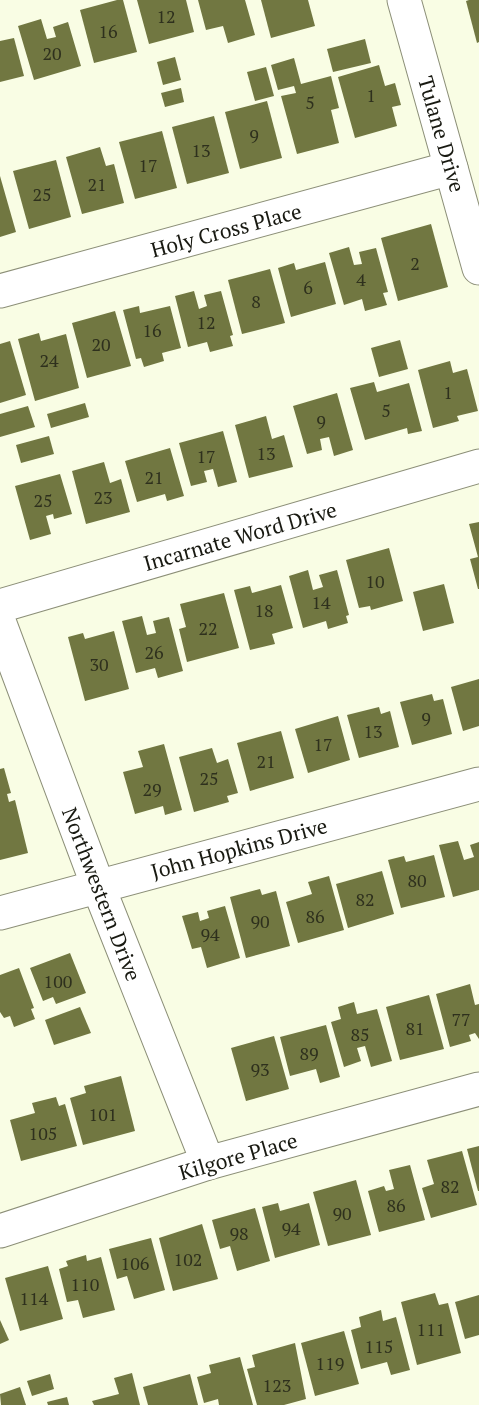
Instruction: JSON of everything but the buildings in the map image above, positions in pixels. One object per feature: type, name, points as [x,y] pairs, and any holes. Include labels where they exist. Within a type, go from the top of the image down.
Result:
[{"type":"street","name":"Tulane Drive","points":[[404,0],[479,268]]},
{"type":"street","name":"Holy Cross Place","points":[[0,291],[451,168]]},
{"type":"street","name":"Incarnate Word Drive","points":[[0,606],[479,466]]},
{"type":"street","name":"Northwestern Drive","points":[[0,624],[98,886],[207,1163]]},
{"type":"street","name":"John Hopkins Drive","points":[[0,913],[479,784]]},
{"type":"street","name":"Kilgore Place","points":[[0,1231],[207,1163],[479,1089]]}]
